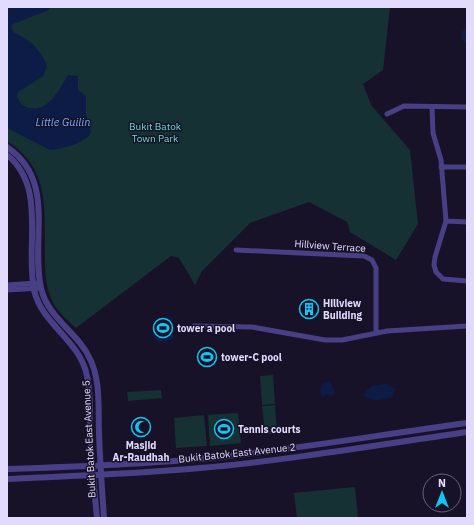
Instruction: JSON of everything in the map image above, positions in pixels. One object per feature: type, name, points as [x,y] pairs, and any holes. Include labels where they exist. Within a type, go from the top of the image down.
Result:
[{"type":"street","points":[[387,114],[404,106],[467,107]]},
{"type":"street","points":[[432,107],[433,133],[439,151],[446,221],[435,256],[436,272],[443,279],[467,281]]},
{"type":"street","name":"Bukit Batok East Avenue 5","points":[[7,147],[25,164],[37,190],[41,286],[47,304],[53,314],[84,348],[93,365],[97,383],[104,518]]},
{"type":"street","name":"Bukit Batok East Avenue 5","points":[[7,155],[22,171],[29,189],[34,286],[43,313],[76,349],[86,372],[97,518]]},
{"type":"street","points":[[441,167],[467,167]]},
{"type":"street","points":[[446,221],[467,222]]},
{"type":"street","name":"Hillview Terrace","points":[[236,250],[364,256],[370,258],[376,268],[376,332]]},
{"type":"street","points":[[7,285],[41,286]]},
{"type":"street","points":[[7,290],[34,286]]},
{"type":"street","points":[[194,326],[252,327],[325,340],[342,340],[376,332],[467,326]]},
{"type":"street","name":"Bukit Batok East Avenue 2","points":[[7,469],[101,466],[198,459],[467,423]]},
{"type":"street","name":"Bukit Batok East Avenue 2","points":[[7,479],[93,476],[209,468],[334,452],[467,432]]},
{"type":"green space","name":"Bukit Batok Town Park","points":[[7,7],[390,7],[383,70],[363,84],[371,105],[410,150],[418,224],[396,260],[350,232],[347,222],[309,202],[250,223],[202,271],[195,285],[179,258],[171,256],[76,328],[56,307],[48,288],[45,267],[44,207],[38,178],[31,164],[21,152],[7,141]]},
{"type":"green space","points":[[273,375],[275,404],[262,405],[260,376]]},
{"type":"green space","points":[[161,390],[162,398],[128,401],[127,392]]},
{"type":"green space","points":[[275,405],[277,434],[265,434],[262,406]]},
{"type":"green space","name":"Tennis courts","points":[[238,413],[241,443],[210,446],[208,415]]},
{"type":"green space","points":[[204,415],[207,446],[176,448],[174,418]]},
{"type":"green space","points":[[355,487],[358,518],[297,518],[294,493]]},
{"type":"water","name":"Little Guilin","points":[[7,7],[51,7],[49,10],[13,24],[11,27],[14,33],[34,45],[42,55],[47,66],[43,76],[18,92],[17,96],[25,107],[37,108],[48,103],[53,98],[68,75],[78,76],[78,90],[86,96],[86,113],[91,132],[85,139],[67,147],[50,150],[7,128]]},
{"type":"water","points":[[467,28],[467,43],[462,40],[461,32]]},
{"type":"water","name":"tower a pool","points":[[167,317],[172,319],[170,327],[174,336],[173,337],[175,338],[166,342],[161,341],[159,343],[152,335],[156,332],[156,324],[162,318]]},
{"type":"water","name":"tower-C pool","points":[[200,351],[204,355],[213,353],[218,355],[203,362],[197,352]]},
{"type":"water","points":[[326,382],[330,382],[334,389],[334,394],[331,396],[326,394],[323,397],[320,392],[322,385]]},
{"type":"water","points":[[386,384],[395,389],[392,397],[373,400],[369,399],[363,394],[372,386]]},
{"type":"place","name":"Hillview Building","points":[[309,309]]},
{"type":"place","name":"tower a pool","points":[[163,328]]},
{"type":"place","name":"tower-C pool","points":[[207,357]]},
{"type":"place","name":"Masjid Ar-Raudhah","points":[[141,427]]},
{"type":"place","name":"Tennis courts","points":[[224,429]]}]
